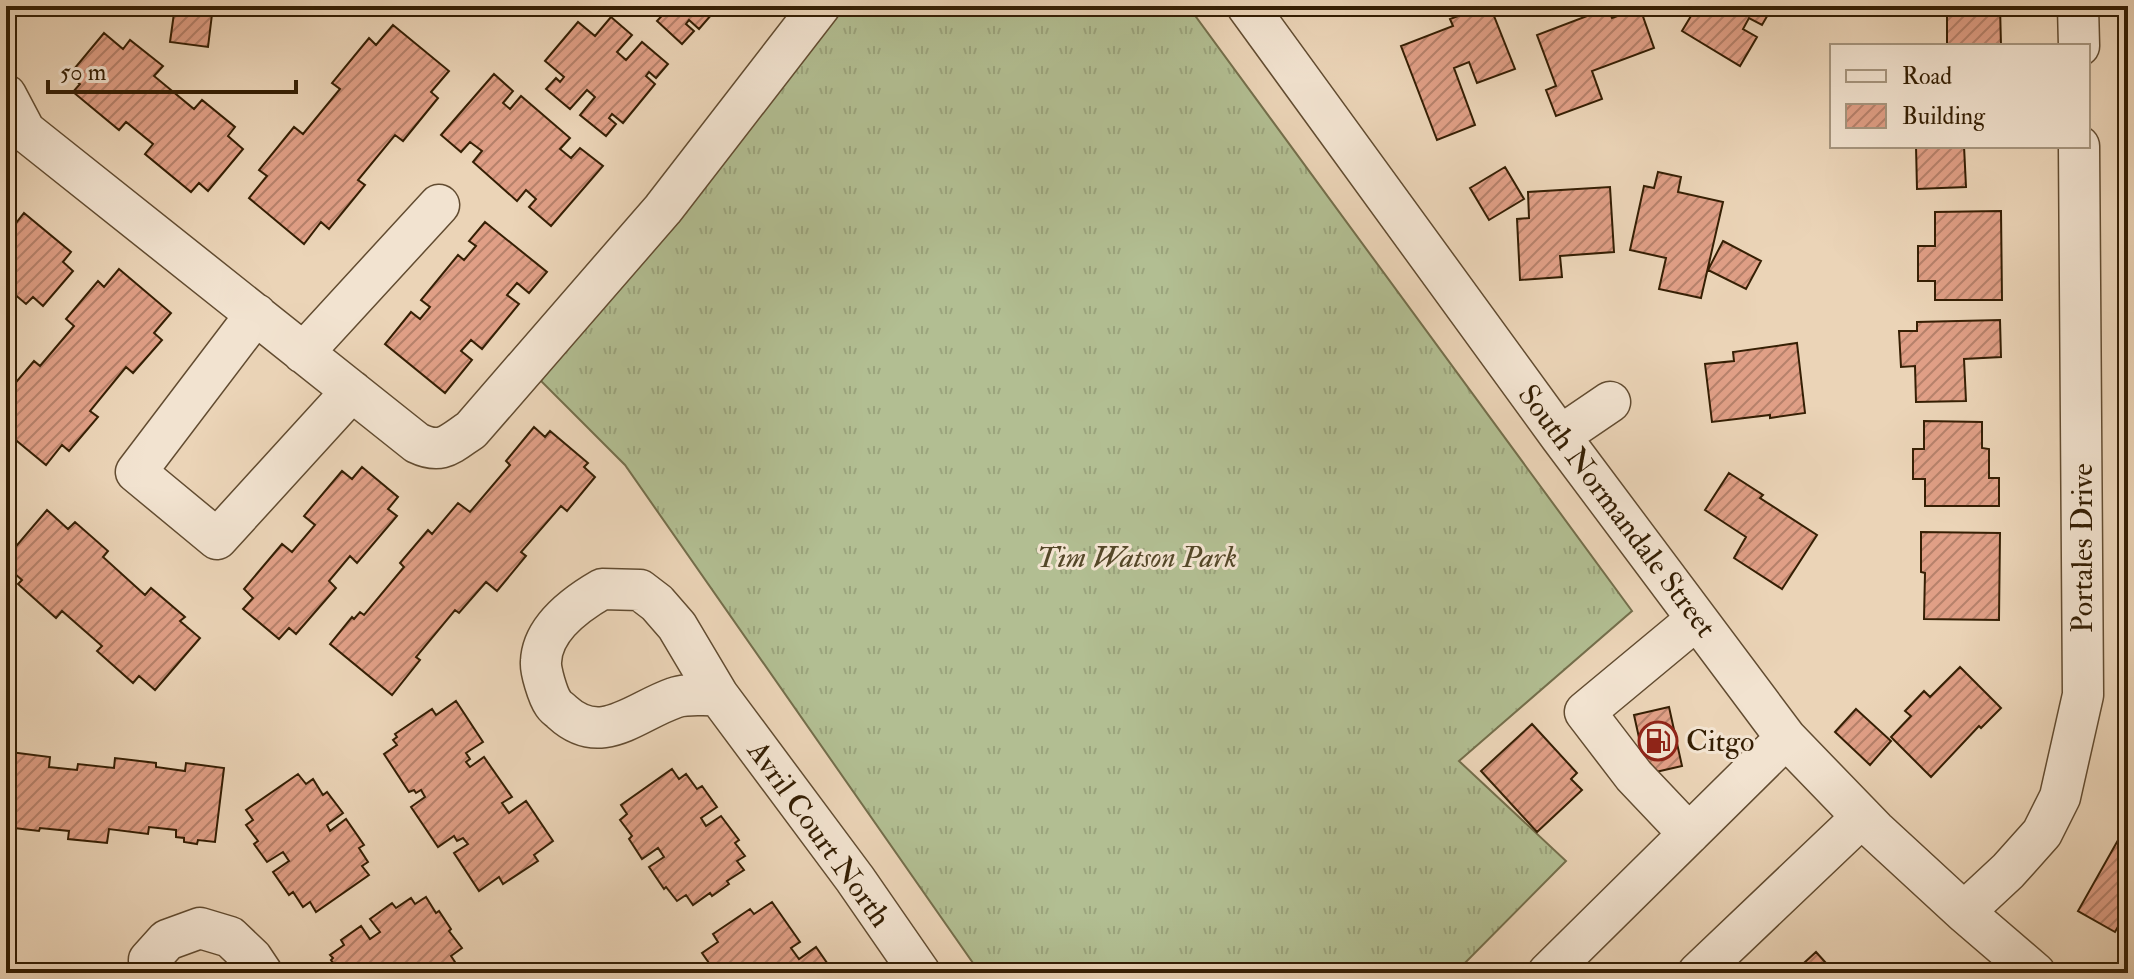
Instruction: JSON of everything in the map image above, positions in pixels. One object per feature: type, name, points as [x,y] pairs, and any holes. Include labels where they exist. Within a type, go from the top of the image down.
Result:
[{"type":"street","points":[[6,95],[25,131],[417,443],[431,449],[444,448],[471,430],[663,209],[820,6]]},
{"type":"street","points":[[2078,6],[2079,44]]},
{"type":"street","name":"South Normandale Street","points":[[1257,9],[1560,436],[1786,738],[1862,817],[2035,973]]},
{"type":"street","name":"Portales Drive","points":[[1964,912],[2008,871],[2042,833],[2060,797],[2083,695],[2079,148]]},
{"type":"street","points":[[303,353],[439,205]]},
{"type":"street","points":[[256,314],[136,472],[217,539],[352,391]]},
{"type":"street","points":[[1560,436],[1610,402]]},
{"type":"street","points":[[1689,834],[1634,776],[1585,712],[1697,619]]},
{"type":"street","name":"Avril Court North","points":[[718,695],[855,879],[920,973]]},
{"type":"street","points":[[1548,973],[1786,738]]},
{"type":"street","points":[[1698,973],[1862,817]]},
{"type":"street","points":[[150,973],[149,960],[167,940],[200,928],[230,937],[252,958],[262,973]]},
{"type":"green space","name":"Tim Watson Park","points":[[824,6],[1188,6],[1632,611],[1459,761],[1566,861],[1455,973],[980,973],[625,465],[541,381]]},
{"type":"building","points":[[175,6],[213,6],[208,47],[170,42]]},
{"type":"building","points":[[671,6],[719,6],[699,29],[689,20],[686,24],[694,31],[682,44],[657,21]]},
{"type":"building","points":[[1490,6],[1515,69],[1477,83],[1469,62],[1454,68],[1475,125],[1437,140],[1401,46],[1453,26],[1450,19]]},
{"type":"building","points":[[1697,6],[1773,6],[1762,25],[1749,18],[1743,29],[1757,37],[1740,66],[1682,31]]},
{"type":"building","points":[[1947,6],[2000,6],[2001,44],[1947,44]]},
{"type":"building","points":[[1608,8],[1612,18],[1640,8],[1654,48],[1592,71],[1602,99],[1556,116],[1546,90],[1556,86],[1537,35]]},
{"type":"building","points":[[611,17],[632,35],[617,52],[626,60],[642,42],[668,64],[656,78],[649,72],[646,76],[655,84],[623,123],[612,114],[609,118],[616,124],[606,136],[580,115],[595,97],[587,90],[570,109],[546,89],[556,78],[560,82],[564,77],[545,61],[578,22],[595,36]]},
{"type":"building","points":[[393,25],[449,71],[431,92],[438,98],[403,141],[395,135],[358,180],[365,185],[329,229],[321,222],[304,244],[249,198],[267,176],[259,170],[294,127],[303,134],[340,89],[332,83],[369,38],[376,45]]},
{"type":"building","points":[[104,33],[123,49],[130,40],[163,66],[154,76],[194,109],[202,100],[235,127],[228,136],[243,149],[208,191],[199,183],[191,192],[145,154],[153,144],[126,122],[119,130],[73,92],[80,84],[69,75]]},
{"type":"building","points":[[494,74],[513,91],[503,103],[510,109],[521,96],[570,138],[560,149],[571,158],[580,148],[603,166],[551,226],[529,207],[536,199],[526,190],[517,201],[473,162],[482,151],[470,142],[461,152],[441,135]]},
{"type":"building","points":[[1916,148],[1964,148],[1966,187],[1917,189]]},
{"type":"building","points":[[1505,167],[1524,199],[1489,220],[1470,188]]},
{"type":"building","points":[[1658,172],[1681,177],[1678,192],[1723,202],[1701,298],[1659,289],[1666,258],[1630,250],[1644,186],[1654,188]]},
{"type":"building","points":[[1610,187],[1614,252],[1560,256],[1562,277],[1520,280],[1517,219],[1529,218],[1528,192]]},
{"type":"building","points":[[2001,211],[2002,300],[1935,300],[1935,281],[1918,281],[1918,246],[1935,246],[1935,212]]},
{"type":"building","points":[[24,213],[71,252],[63,262],[73,271],[43,306],[33,297],[26,304],[6,287],[6,215],[16,223]]},
{"type":"building","points":[[485,222],[547,272],[529,293],[517,283],[507,295],[519,304],[482,349],[471,340],[461,351],[472,360],[445,393],[385,344],[411,312],[420,319],[430,307],[421,300],[458,255],[464,260],[476,246],[469,241]]},
{"type":"building","points":[[1723,241],[1761,261],[1746,289],[1708,270]]},
{"type":"building","points":[[119,269],[171,313],[154,333],[162,340],[133,373],[126,367],[90,411],[98,417],[69,451],[62,445],[46,465],[6,432],[6,410],[9,407],[6,394],[34,361],[40,366],[74,326],[66,319],[98,281],[104,287]]},
{"type":"building","points":[[2000,320],[2001,357],[1964,359],[1966,401],[1916,402],[1915,366],[1901,367],[1899,331],[1917,331],[1917,322]]},
{"type":"building","points":[[1797,343],[1805,413],[1712,422],[1705,364],[1734,361],[1733,352]]},
{"type":"building","points":[[1924,421],[1982,422],[1982,448],[1989,449],[1989,478],[1999,478],[1999,506],[1925,506],[1925,479],[1913,479],[1913,449],[1924,449]]},
{"type":"building","points":[[534,427],[545,437],[550,431],[588,463],[584,467],[595,477],[567,511],[561,506],[521,552],[526,556],[497,591],[486,582],[459,613],[455,610],[416,657],[420,660],[392,695],[330,644],[352,617],[354,619],[360,612],[364,615],[404,567],[400,563],[428,530],[432,534],[458,503],[470,512],[510,465],[506,461]]},
{"type":"building","points":[[362,467],[398,497],[388,509],[397,516],[357,563],[350,556],[329,581],[336,588],[296,634],[289,628],[279,639],[243,609],[253,598],[244,589],[282,544],[292,552],[315,525],[304,516],[342,471],[352,479]]},
{"type":"building","points":[[1729,473],[1763,495],[1760,498],[1817,535],[1782,589],[1734,558],[1746,537],[1705,510]]},
{"type":"building","points":[[47,510],[68,529],[75,522],[108,551],[103,557],[145,595],[151,588],[185,617],[180,621],[200,638],[155,690],[139,676],[133,683],[97,651],[102,646],[62,611],[56,618],[18,584],[22,580],[6,566],[6,558]]},
{"type":"building","points":[[1921,532],[2000,533],[1999,620],[1924,619],[1925,573],[1921,572]]},
{"type":"building","points":[[1960,667],[2001,708],[1981,728],[1979,726],[1931,777],[1891,737],[1911,716],[1905,711],[1924,691],[1930,697]]},
{"type":"building","points":[[456,701],[483,742],[466,753],[470,759],[466,762],[470,767],[484,757],[512,797],[502,803],[509,813],[526,801],[553,841],[534,855],[538,861],[503,884],[499,877],[479,891],[454,853],[468,844],[463,838],[457,841],[454,836],[438,847],[411,807],[425,797],[421,790],[409,792],[384,754],[397,745],[393,740],[397,737],[395,734],[432,709],[436,715]]},
{"type":"building","name":"Citgo","points":[[1669,707],[1682,766],[1647,774],[1634,715]]},
{"type":"building","points":[[1856,709],[1891,741],[1870,765],[1835,732]]},
{"type":"building","points":[[1532,724],[1577,773],[1571,779],[1582,790],[1537,832],[1481,771]]},
{"type":"building","points":[[10,752],[50,757],[49,767],[77,770],[78,764],[114,768],[115,758],[156,763],[156,767],[185,771],[186,763],[224,768],[215,842],[184,842],[184,838],[176,837],[176,830],[149,827],[148,834],[109,829],[107,843],[68,839],[69,831],[6,827]]},
{"type":"building","points":[[672,769],[679,779],[686,774],[697,789],[702,786],[717,807],[701,818],[706,826],[721,816],[739,840],[735,843],[745,856],[737,861],[744,870],[712,896],[710,893],[693,905],[686,895],[677,901],[666,887],[664,889],[649,867],[664,857],[658,848],[642,859],[629,839],[632,836],[620,820],[627,814],[621,805]]},
{"type":"building","points":[[298,774],[306,784],[313,779],[323,795],[327,792],[343,813],[327,825],[330,831],[346,819],[364,845],[359,848],[368,862],[362,866],[369,875],[316,912],[310,902],[303,907],[293,892],[289,895],[273,872],[289,861],[283,852],[267,862],[254,844],[258,841],[246,825],[253,820],[246,810]]},
{"type":"building","points":[[2122,833],[2128,836],[2128,909],[2115,932],[2078,911]]},
{"type":"building","points":[[426,897],[436,913],[439,911],[462,948],[451,956],[455,962],[443,973],[340,973],[330,955],[344,945],[341,940],[361,926],[370,939],[380,932],[370,919],[392,903],[396,908],[411,898],[415,904]]},
{"type":"building","points":[[772,902],[800,942],[791,948],[799,959],[816,947],[834,973],[716,973],[702,953],[718,942],[713,934],[750,909],[754,914]]},
{"type":"building","points":[[1816,952],[1835,973],[1793,973]]},
{"type":"place","name":"Citgo","points":[[1658,741]]}]
